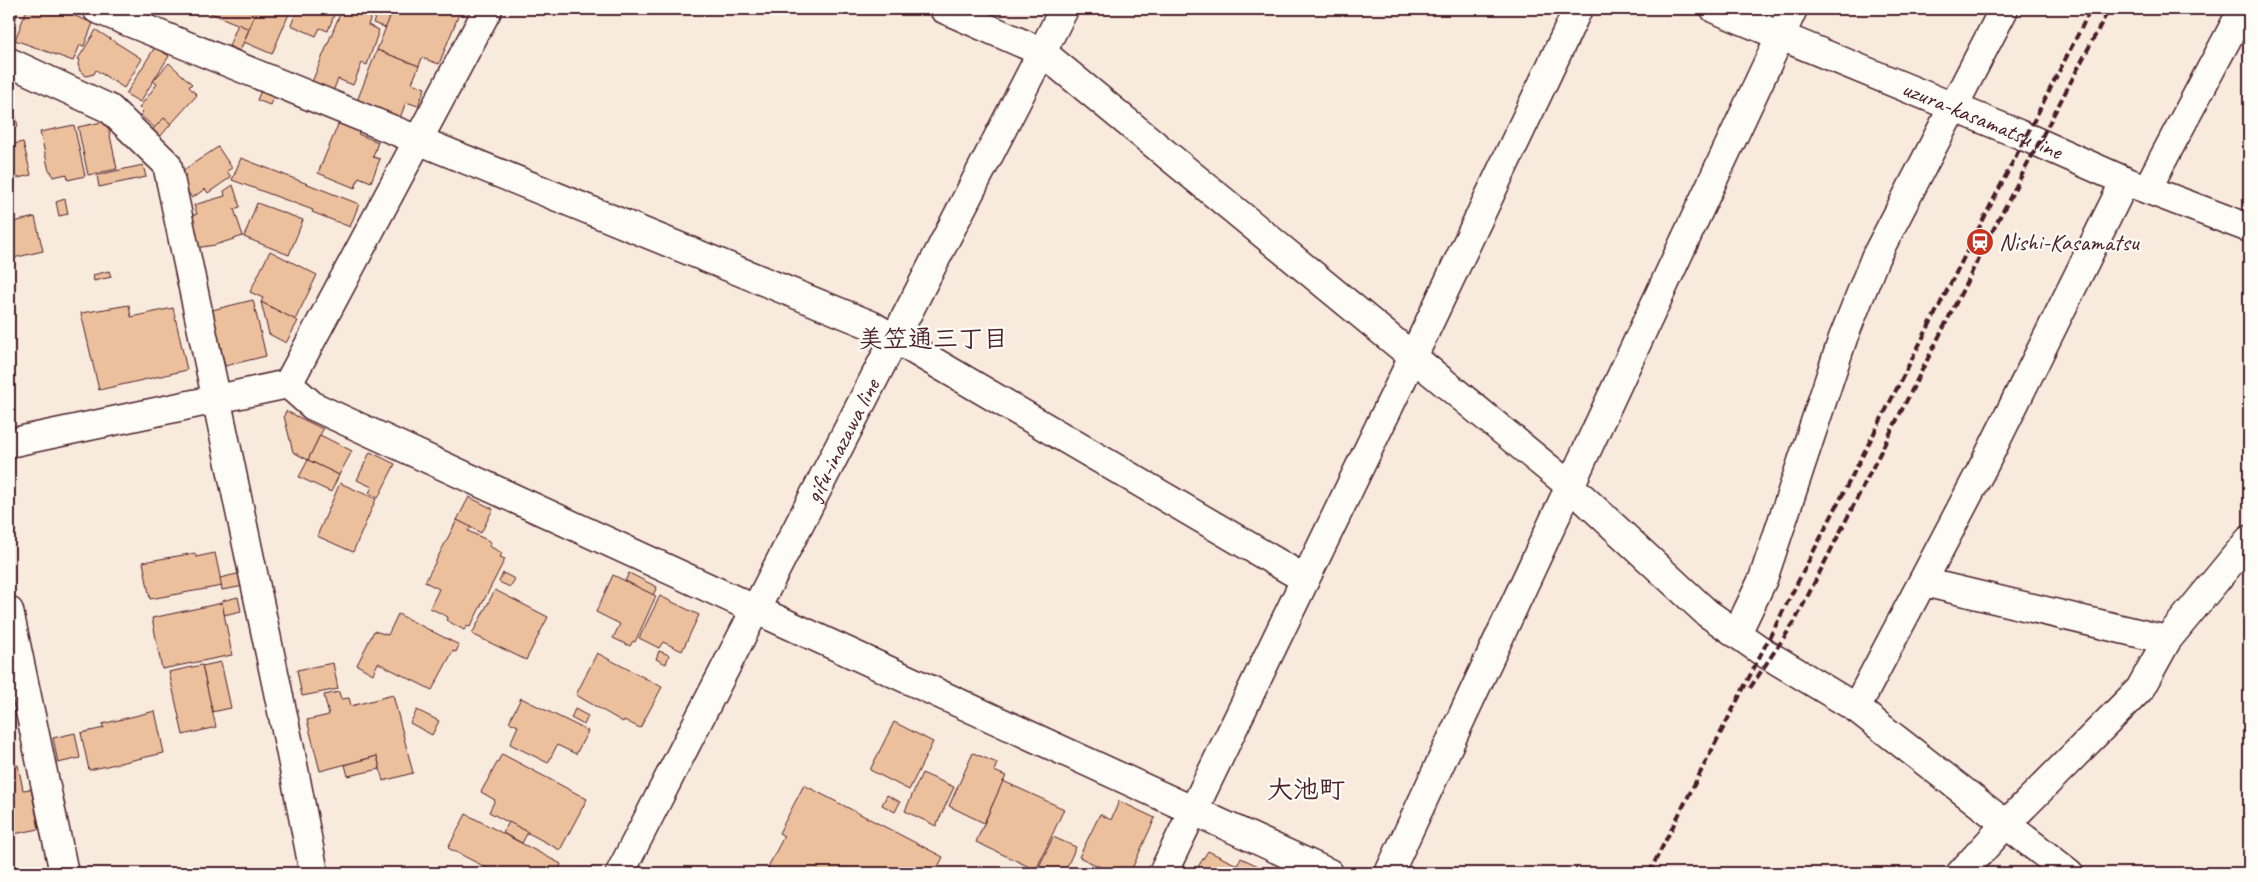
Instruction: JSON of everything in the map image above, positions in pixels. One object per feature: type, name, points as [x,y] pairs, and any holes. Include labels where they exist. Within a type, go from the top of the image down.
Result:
[{"type":"street","points":[[97,9],[416,141],[871,325],[1305,579]]},
{"type":"street","points":[[9,443],[288,384],[488,9]]},
{"type":"street","points":[[944,9],[1042,52],[1570,486],[1708,613],[1763,652],[1856,708],[2068,873]]},
{"type":"street","name":"gifu-inazawa line","points":[[620,873],[1064,9]]},
{"type":"street","points":[[1163,873],[1578,9]]},
{"type":"street","name":"uzura-kasamatsu line","points":[[1715,9],[2136,185],[2249,228]]},
{"type":"street","points":[[1389,873],[1793,9]]},
{"type":"street","points":[[1737,633],[1763,579],[1843,338],[1875,258],[2004,9]]},
{"type":"street","points":[[1856,708],[1985,463],[2136,185],[2243,9]]},
{"type":"street","points":[[9,62],[110,109],[167,164],[218,400],[314,873]]},
{"type":"street","points":[[288,384],[313,406],[1329,873]]},
{"type":"street","points":[[1961,873],[2005,825],[2140,689],[2166,640],[2249,540]]},
{"type":"street","points":[[1923,582],[2166,640]]},
{"type":"street","points":[[9,611],[64,873]]},
{"type":"building","points":[[9,9],[18,9],[10,46],[9,45]]},
{"type":"building","points":[[27,9],[57,9],[93,23],[84,46],[80,45],[73,61],[15,40]]},
{"type":"building","points":[[144,9],[157,9],[154,16],[143,12]]},
{"type":"building","points":[[180,9],[197,9],[195,15]]},
{"type":"building","points":[[201,9],[257,9],[249,29]]},
{"type":"building","points":[[257,9],[291,9],[272,54],[244,42]]},
{"type":"building","points":[[298,9],[326,9],[325,12],[334,15],[328,31],[320,28],[316,36],[291,25]]},
{"type":"building","points":[[342,9],[374,9],[368,25],[379,30],[367,65],[362,63],[353,85],[338,79],[333,91],[312,82]]},
{"type":"building","points":[[379,9],[393,11],[386,28],[373,23]]},
{"type":"building","points":[[393,9],[409,12],[410,9],[461,9],[439,64],[422,58],[419,66],[377,50]]},
{"type":"building","points":[[238,24],[249,29],[240,51],[229,46]]},
{"type":"building","points":[[96,30],[142,59],[124,88],[96,70],[94,74],[86,76],[80,71],[78,64],[80,60],[78,59]]},
{"type":"building","points":[[155,47],[169,56],[140,102],[126,94]]},
{"type":"building","points":[[377,50],[419,66],[412,83],[425,88],[418,106],[406,102],[400,118],[357,101]]},
{"type":"building","points":[[169,63],[192,84],[189,87],[197,95],[171,124],[164,118],[155,128],[140,115],[143,112],[139,108],[157,84],[153,81]]},
{"type":"building","points":[[262,88],[275,93],[270,105],[257,100]]},
{"type":"building","points":[[12,99],[18,127],[9,130],[9,100]]},
{"type":"building","points":[[164,118],[171,124],[159,138],[151,131]]},
{"type":"building","points":[[340,120],[361,129],[358,134],[378,142],[373,157],[380,159],[371,182],[359,177],[355,188],[318,173]]},
{"type":"building","points":[[107,121],[117,169],[88,175],[78,127]]},
{"type":"building","points":[[74,125],[85,176],[68,180],[67,174],[53,177],[51,171],[49,171],[40,132]]},
{"type":"building","points":[[23,142],[31,175],[9,180],[9,145]]},
{"type":"building","points":[[218,147],[232,168],[227,171],[231,177],[208,193],[205,189],[192,198],[180,180],[186,176],[182,171]]},
{"type":"building","points":[[241,158],[359,204],[350,227],[312,212],[313,210],[232,180]]},
{"type":"building","points":[[143,165],[146,177],[99,187],[97,175]]},
{"type":"building","points":[[233,185],[240,207],[234,209],[243,236],[215,245],[195,248],[190,216],[197,214],[194,205],[225,196],[224,191]]},
{"type":"building","points":[[65,199],[68,214],[59,216],[56,202]]},
{"type":"building","points":[[257,203],[303,220],[289,255],[244,237]]},
{"type":"building","points":[[35,217],[43,251],[9,259],[9,223]]},
{"type":"building","points":[[270,251],[317,275],[295,320],[261,302],[263,298],[250,292]]},
{"type":"building","points":[[109,271],[111,277],[94,281],[93,275]]},
{"type":"building","points":[[253,300],[266,356],[225,366],[212,310]]},
{"type":"building","points":[[261,302],[298,321],[286,343],[269,334]]},
{"type":"building","points":[[129,305],[131,317],[173,308],[187,370],[99,390],[81,313]]},
{"type":"building","points":[[286,411],[323,429],[308,460],[293,452],[284,416]]},
{"type":"building","points":[[320,435],[352,451],[339,475],[308,460]]},
{"type":"building","points":[[370,452],[395,464],[378,498],[369,493],[372,487],[357,480]]},
{"type":"building","points":[[308,460],[339,475],[331,492],[299,477]]},
{"type":"building","points":[[340,483],[376,499],[353,552],[317,536]]},
{"type":"building","points":[[469,497],[493,509],[481,533],[457,520]]},
{"type":"building","points":[[457,520],[471,527],[468,531],[491,542],[489,546],[502,553],[500,557],[505,559],[470,627],[467,626],[464,630],[446,620],[448,617],[430,608],[439,589],[425,582]]},
{"type":"building","points":[[195,553],[196,557],[215,553],[222,586],[150,599],[143,562]]},
{"type":"building","points":[[241,573],[244,586],[222,590],[220,578]]},
{"type":"building","points":[[503,573],[515,579],[510,587],[499,582]]},
{"type":"building","points":[[629,573],[657,587],[653,595],[625,581]]},
{"type":"building","points":[[613,575],[656,596],[635,642],[633,641],[630,646],[613,638],[620,624],[596,612]]},
{"type":"building","points":[[495,590],[548,617],[526,660],[472,634]]},
{"type":"building","points":[[660,596],[699,615],[682,651],[663,642],[659,648],[639,638]]},
{"type":"building","points":[[238,597],[241,611],[224,615],[222,601]]},
{"type":"building","points":[[222,603],[232,655],[162,669],[152,618]]},
{"type":"building","points":[[398,614],[459,645],[456,652],[453,651],[432,690],[378,663],[373,674],[357,665],[374,631],[388,635]]},
{"type":"building","points":[[659,651],[669,655],[666,664],[656,659]]},
{"type":"building","points":[[597,653],[662,687],[640,728],[624,720],[623,722],[576,695]]},
{"type":"building","points":[[221,662],[231,708],[212,712],[202,666]]},
{"type":"building","points":[[333,663],[338,689],[302,696],[297,670]]},
{"type":"building","points":[[202,665],[216,727],[183,735],[169,672]]},
{"type":"building","points":[[339,692],[341,699],[349,698],[351,706],[393,695],[413,773],[383,781],[377,756],[320,771],[307,720],[329,715],[324,695]]},
{"type":"building","points":[[521,698],[588,731],[576,754],[557,745],[548,763],[510,744],[518,726],[509,722]]},
{"type":"building","points":[[575,709],[588,716],[584,725],[571,718]]},
{"type":"building","points":[[417,710],[439,721],[432,735],[410,723]]},
{"type":"building","points":[[155,711],[164,753],[89,770],[81,733],[104,728],[102,724]]},
{"type":"building","points":[[894,722],[933,742],[909,790],[870,770]]},
{"type":"building","points":[[75,733],[80,758],[58,763],[53,738]]},
{"type":"building","points":[[973,753],[997,763],[994,771],[1006,776],[984,823],[949,806]]},
{"type":"building","points":[[502,754],[587,799],[560,850],[489,812],[495,800],[481,792]]},
{"type":"building","points":[[377,756],[380,769],[348,776],[345,765]]},
{"type":"building","points":[[18,765],[23,790],[31,789],[39,829],[9,835],[9,767]]},
{"type":"building","points":[[922,773],[954,787],[936,826],[905,811]]},
{"type":"building","points":[[1003,781],[1064,809],[1036,870],[976,842]]},
{"type":"building","points":[[804,785],[943,857],[935,873],[765,873],[784,836],[779,833]]},
{"type":"building","points":[[887,795],[900,802],[895,812],[882,805]]},
{"type":"building","points":[[1119,801],[1155,818],[1130,873],[1113,873],[1079,857],[1100,814],[1111,820]]},
{"type":"building","points":[[466,814],[561,864],[557,873],[497,873],[448,848]]},
{"type":"building","points":[[509,822],[528,832],[522,843],[503,833]]},
{"type":"building","points":[[1053,837],[1076,847],[1064,873],[1036,873]]},
{"type":"building","points":[[1208,851],[1237,865],[1233,873],[1194,873]]},
{"type":"building","points":[[1241,858],[1258,866],[1257,869],[1266,873],[1233,873]]},
{"type":"railway","points":[[1649,873],[2091,9]]},
{"type":"railway","points":[[1750,688],[1795,621],[1993,230],[2109,9]]},
{"type":"place","name":"Nishi-Kasamatsu","points":[[1980,242]]},
{"type":"district","name":"美笠通三丁目","points":[[933,339]]},
{"type":"district","name":"大池町","points":[[1306,789]]}]
